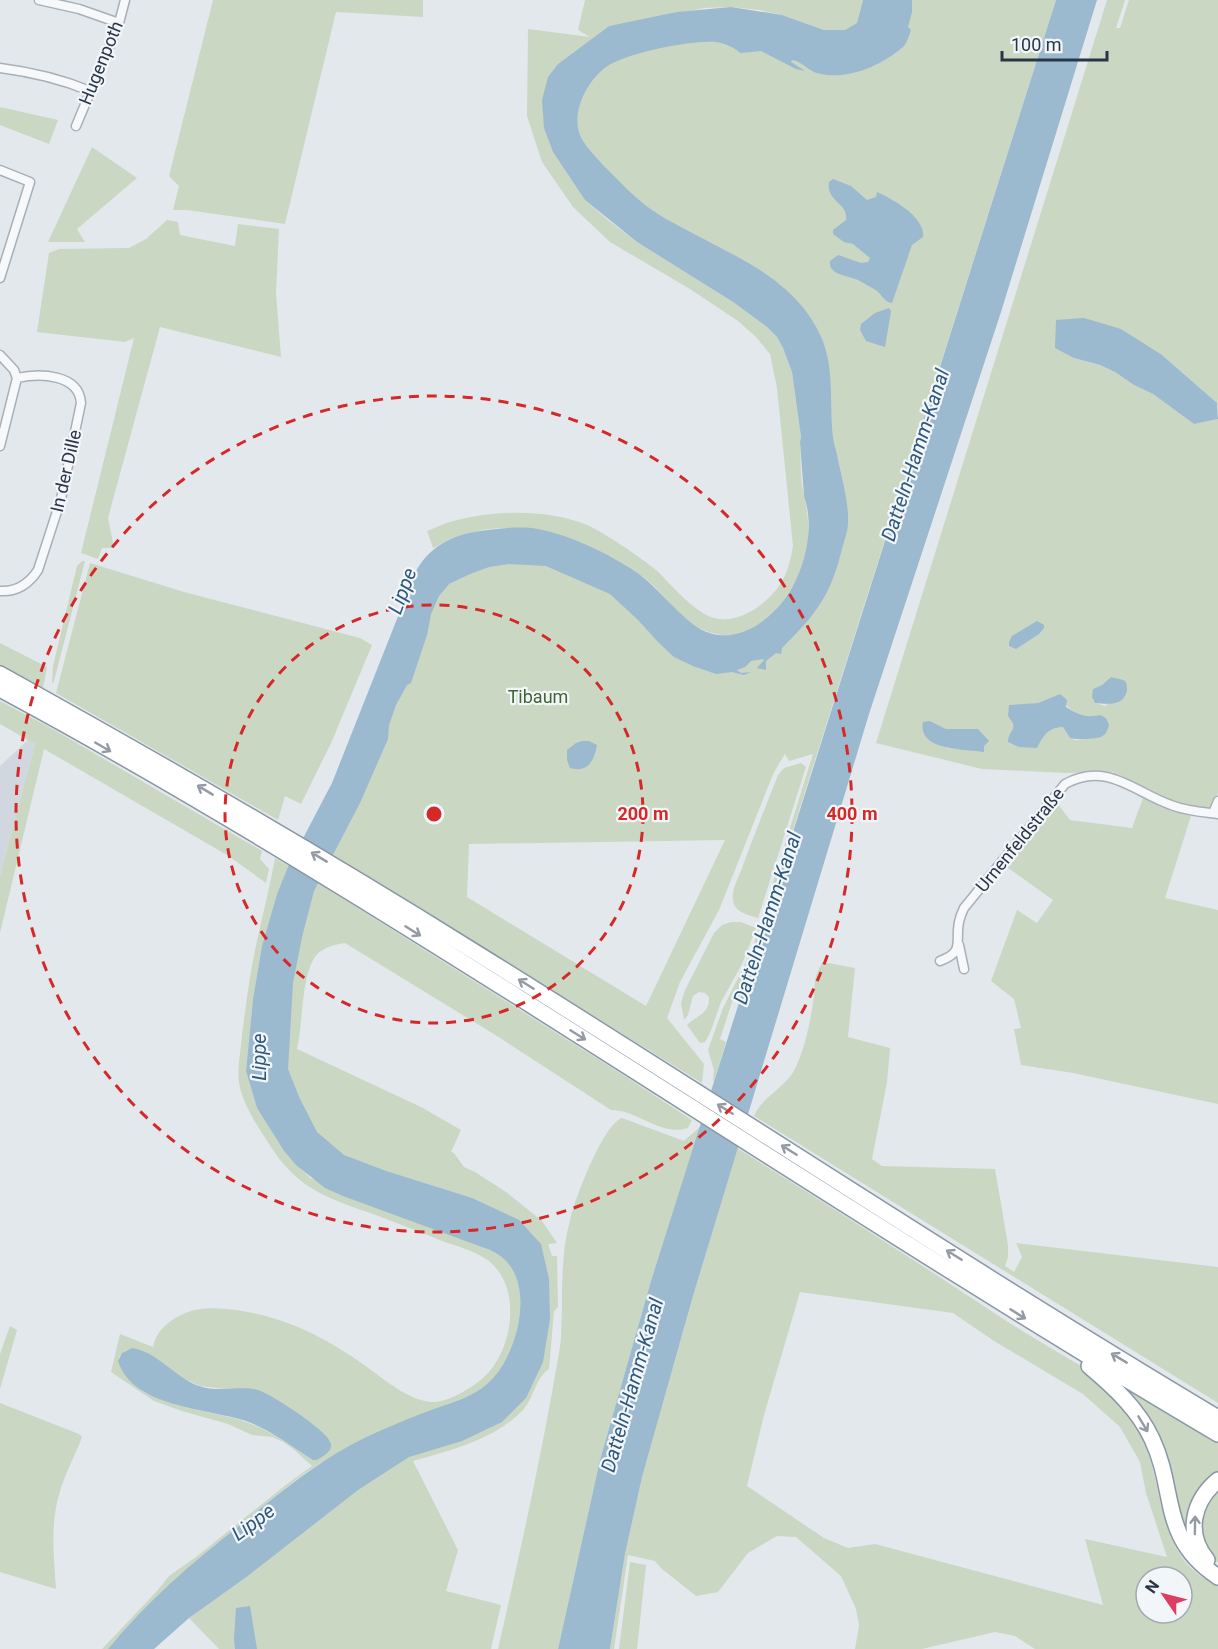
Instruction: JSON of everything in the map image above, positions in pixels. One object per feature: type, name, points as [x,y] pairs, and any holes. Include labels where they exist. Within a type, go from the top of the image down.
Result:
[{"type":"highway","points":[[0,674],[37,701],[253,826],[682,1083],[1067,1326],[1218,1418]]},
{"type":"highway","points":[[0,689],[37,701]]},
{"type":"highway","points":[[366,893],[678,1098],[1057,1339],[1218,1434]]},
{"type":"highway","points":[[1057,1339],[1127,1400],[1136,1412],[1156,1450],[1169,1506],[1180,1536],[1203,1566],[1218,1577]]},
{"type":"highway","points":[[1218,1480],[1203,1495],[1197,1506],[1194,1536],[1205,1558],[1218,1570]]},
{"type":"street","points":[[39,0],[79,9],[119,23]]},
{"type":"street","name":"Hugenpoth","points":[[76,126],[119,23],[125,0]]},
{"type":"street","points":[[0,68],[37,74],[68,82],[90,91]]},
{"type":"street","points":[[0,170],[30,182],[0,278]]},
{"type":"street","points":[[0,355],[14,370],[17,378],[4,412],[0,446]]},
{"type":"street","name":"In der Dille","points":[[0,591],[20,588],[33,578],[38,570],[61,499],[81,403],[79,391],[68,382],[38,375],[17,378]]},
{"type":"street","name":"Urnenfeldstraße","points":[[964,969],[959,945],[959,922],[964,908],[1065,784],[1078,777],[1105,777],[1122,781],[1172,806],[1216,814]]},
{"type":"street","points":[[1216,814],[1218,801]]},
{"type":"street","points":[[940,961],[954,953],[959,945]]},
{"type":"shaded area","points":[[28,740],[35,744],[0,876],[0,766]]},
{"type":"green space","points":[[213,0],[423,0],[423,17],[336,12],[285,224],[173,210],[179,186],[169,176]]},
{"type":"green space","points":[[585,0],[863,0],[857,23],[845,30],[824,30],[782,15],[731,7],[705,8],[609,26],[558,64],[553,152],[585,200],[637,242],[733,302],[767,327],[777,337],[792,372],[801,437],[802,483],[808,520],[806,558],[794,586],[775,611],[751,629],[739,634],[708,632],[691,624],[646,579],[622,564],[596,553],[507,528],[468,533],[433,548],[427,531],[446,523],[489,514],[540,514],[572,520],[594,528],[642,559],[694,607],[720,619],[740,616],[758,607],[773,594],[783,580],[789,565],[793,546],[777,388],[770,354],[738,321],[690,289],[610,242],[573,207],[542,162],[527,116],[528,29],[590,37],[578,30]]},
{"type":"green space","name":"Tibaum","points":[[882,0],[1056,0],[739,1000],[733,999],[720,1039],[726,1042],[714,1081],[714,1070],[708,1050],[723,1008],[752,950],[813,754],[789,761],[785,754],[774,772],[719,910],[680,982],[667,1018],[704,1064],[702,1083],[355,868],[354,870],[341,863],[329,890],[692,1120],[688,1128],[668,1129],[631,1114],[611,1110],[497,1036],[345,943],[331,946],[319,953],[313,960],[306,980],[297,1049],[421,1107],[461,1130],[451,1152],[464,1167],[506,1192],[542,1221],[557,1243],[548,1244],[552,1256],[557,1256],[558,1307],[554,1311],[549,1369],[544,1373],[526,1406],[511,1421],[485,1437],[413,1461],[458,1550],[446,1591],[501,1605],[491,1649],[219,1649],[189,1618],[332,1510],[322,1462],[284,1489],[193,1564],[140,1613],[108,1649],[102,1649],[169,1576],[312,1466],[283,1442],[272,1437],[252,1435],[228,1424],[154,1401],[111,1372],[120,1334],[153,1347],[159,1332],[179,1316],[206,1308],[238,1310],[298,1327],[347,1354],[401,1391],[431,1402],[459,1394],[483,1378],[501,1352],[507,1336],[510,1301],[506,1285],[498,1271],[486,1259],[313,1189],[293,1174],[282,1162],[249,1111],[239,1083],[239,1059],[252,964],[275,858],[289,866],[277,894],[262,946],[253,999],[246,1071],[257,1108],[284,1151],[310,1178],[490,1250],[510,1264],[518,1281],[520,1297],[517,1331],[511,1348],[495,1377],[484,1387],[446,1405],[515,1381],[530,1271],[301,1145],[272,990],[432,577],[531,545],[730,651],[814,580],[807,358],[572,155],[567,84],[636,35],[826,51]],"holes":[[[725,840],[646,1006],[467,897],[469,844]],[[126,1350],[169,1368],[180,1377],[200,1386],[233,1390],[313,1459],[249,1423],[172,1404],[137,1387],[125,1374],[119,1357]]]},
{"type":"green space","points":[[1107,0],[1125,0],[1116,28],[1120,28],[1129,0],[1218,0],[1218,407],[1217,403],[1162,355],[1074,358],[1115,372],[1153,394],[1194,424],[1218,419],[1218,793],[1209,809],[1189,807],[1159,799],[1112,772],[1066,773],[982,769],[876,743]],"holes":[[[1111,677],[1120,680],[1106,706],[1095,703],[1093,689]],[[1060,694],[1067,706],[1075,713],[1086,716],[1100,715],[1102,737],[1075,740],[1070,738],[1063,727],[1054,727],[1043,737],[1008,738],[1014,730],[1009,706],[1038,703]],[[930,721],[946,729],[978,729],[984,751],[947,748]]]},
{"type":"green space","points":[[0,107],[58,120],[49,144],[0,125]]},
{"type":"green space","points":[[92,147],[137,178],[77,229],[85,242],[48,242]]},
{"type":"green space","points":[[167,220],[178,222],[180,235],[235,246],[238,224],[279,229],[276,293],[281,357],[160,327],[108,518],[114,548],[102,548],[98,559],[81,553],[134,338],[125,342],[37,332],[49,253],[59,249],[129,248],[146,239]]},
{"type":"green space","points":[[85,561],[52,684],[53,666],[77,566]]},
{"type":"green space","points":[[90,563],[184,592],[360,638],[372,645],[332,741],[301,804],[285,796],[278,820],[56,693]]},
{"type":"green space","points":[[0,643],[47,667],[43,688],[0,665]]},
{"type":"green space","points":[[0,701],[262,851],[260,859],[269,869],[266,883],[227,855],[44,749],[0,933],[0,876],[35,744],[0,724]]},
{"type":"green space","points":[[801,763],[806,767],[758,918],[750,916],[734,904],[734,888],[778,775],[784,768]]},
{"type":"green space","points":[[1143,798],[1162,808],[1191,816],[1165,898],[1218,910],[1218,1104],[1073,1073],[1021,1065],[1014,1029],[1021,1028],[1014,999],[991,981],[1017,910],[1037,923],[1053,900],[1007,867],[1057,803],[1070,820],[1132,828]]},
{"type":"green space","points":[[741,922],[756,928],[742,964],[721,1002],[710,1033],[705,1042],[700,1043],[687,1025],[705,1011],[709,997],[699,992],[693,996],[688,1015],[684,1020],[681,1003],[685,990],[714,933],[722,925]]},
{"type":"green space","points":[[823,962],[855,968],[848,1037],[890,1048],[887,1082],[872,1159],[882,1166],[995,1169],[1008,1245],[1005,1266],[1014,1272],[1022,1257],[1016,1243],[1218,1267],[1218,1403],[754,1116],[762,1103],[784,1083],[798,1063],[808,1028],[816,977]]},
{"type":"green space","points":[[622,1118],[684,1141],[701,1126],[651,1281],[600,1460],[558,1649],[498,1649],[531,1498],[560,1347],[563,1265],[567,1231],[591,1163],[607,1134]]},
{"type":"green space","points":[[737,1148],[1008,1322],[1084,1367],[1093,1375],[1123,1408],[1142,1437],[1167,1526],[1174,1544],[1189,1565],[1134,1565],[1134,1625],[1194,1625],[1194,1570],[1218,1586],[1218,1649],[1035,1649],[1015,1636],[995,1632],[922,1649],[855,1649],[859,1626],[856,1609],[841,1576],[796,1537],[777,1536],[748,1553],[718,1592],[696,1596],[655,1561],[628,1555],[614,1649],[610,1649],[625,1554],[642,1476]],"holes":[[[800,1292],[953,1313],[994,1341],[1083,1394],[1120,1427],[1140,1462],[1146,1493],[1167,1557],[1085,1539],[1103,1605],[875,1544],[848,1548],[824,1538],[747,1486],[764,1415]]]},
{"type":"green space","points":[[10,1326],[17,1330],[0,1389],[0,1354]]},
{"type":"green space","points":[[1105,1375],[1218,1442],[1218,1477],[1185,1540],[1165,1465]]},
{"type":"green space","points":[[0,1403],[82,1437],[56,1506],[53,1542],[56,1589],[0,1572]]},
{"type":"green space","points":[[1218,1487],[1218,1563],[1205,1545],[1201,1525],[1206,1506]]},
{"type":"green space","points":[[630,1562],[646,1565],[637,1649],[619,1649]]},
{"type":"water","name":"Lippe","points":[[863,0],[912,0],[908,27],[911,30],[907,42],[895,54],[865,70],[843,75],[821,74],[792,60],[791,62],[805,71],[796,69],[761,51],[740,53],[732,47],[705,42],[675,45],[643,52],[606,67],[587,89],[579,107],[578,117],[580,135],[585,143],[601,163],[635,196],[662,216],[741,259],[780,284],[811,318],[822,339],[829,363],[833,438],[846,500],[848,523],[837,566],[820,604],[782,648],[781,654],[776,653],[766,661],[766,670],[757,668],[763,659],[751,661],[745,667],[737,670],[741,673],[751,672],[744,675],[732,672],[716,674],[674,657],[610,594],[546,566],[509,564],[489,567],[449,584],[439,596],[431,614],[427,635],[411,683],[407,685],[396,705],[389,725],[388,739],[360,803],[314,891],[302,937],[293,983],[288,1069],[317,1132],[344,1155],[472,1198],[519,1220],[541,1244],[549,1279],[550,1319],[543,1362],[526,1398],[502,1422],[462,1441],[409,1457],[358,1490],[249,1575],[189,1618],[154,1649],[108,1649],[172,1582],[309,1471],[360,1440],[479,1390],[494,1377],[502,1366],[514,1339],[518,1324],[520,1293],[517,1279],[507,1262],[490,1250],[325,1188],[296,1165],[284,1151],[257,1108],[246,1071],[253,999],[262,946],[277,894],[288,867],[332,783],[416,571],[422,561],[446,541],[466,534],[519,527],[538,529],[574,539],[619,562],[639,574],[694,625],[708,633],[722,635],[736,634],[750,629],[774,612],[792,588],[802,566],[809,531],[804,496],[801,437],[792,372],[783,348],[777,337],[767,327],[733,302],[637,242],[585,200],[553,152],[544,128],[542,100],[548,77],[558,64],[609,26],[677,12],[731,7],[782,15],[824,30],[845,30],[857,23]]},
{"type":"water","name":"Datteln-Hamm-Kanal","points":[[1056,0],[1097,0],[1001,312],[869,714],[693,1296],[642,1477],[625,1554],[610,1649],[558,1649],[600,1460],[651,1281]]},
{"type":"water","points":[[833,179],[851,186],[867,200],[876,197],[877,192],[884,195],[914,216],[923,230],[923,237],[912,245],[892,303],[877,291],[858,280],[835,272],[830,266],[830,261],[838,255],[861,263],[868,262],[870,258],[853,244],[844,242],[833,234],[833,230],[846,220],[846,214],[829,189],[829,182]]},
{"type":"water","points":[[889,308],[891,311],[885,347],[866,341],[860,330],[861,324],[875,313]]},
{"type":"water","points":[[1084,318],[1121,329],[1162,355],[1217,403],[1218,419],[1194,424],[1153,394],[1115,372],[1074,358],[1055,348],[1056,320]]},
{"type":"water","points":[[1037,621],[1044,625],[1039,634],[1016,649],[1009,646],[1012,636]]},
{"type":"water","points":[[1111,677],[1125,681],[1127,689],[1125,695],[1119,702],[1095,703],[1092,697],[1093,689]]},
{"type":"water","points":[[1060,694],[1067,700],[1066,707],[1074,712],[1086,716],[1100,715],[1106,718],[1109,725],[1104,735],[1095,738],[1072,739],[1063,727],[1047,733],[1037,748],[1019,747],[1008,742],[1013,727],[1008,716],[1009,705],[1038,703]]},
{"type":"water","points":[[930,721],[946,729],[978,729],[989,741],[984,746],[984,752],[944,747],[927,738],[923,731],[923,722]]},
{"type":"water","points":[[582,741],[589,741],[597,745],[592,761],[581,769],[570,768],[567,750]]},
{"type":"water","points":[[132,1348],[150,1354],[199,1386],[214,1389],[244,1388],[265,1393],[286,1405],[321,1431],[331,1444],[330,1449],[317,1460],[313,1460],[272,1434],[246,1421],[173,1404],[155,1397],[126,1377],[118,1361],[122,1353]]},
{"type":"water","points":[[250,1606],[257,1649],[235,1649],[236,1608]]}]
